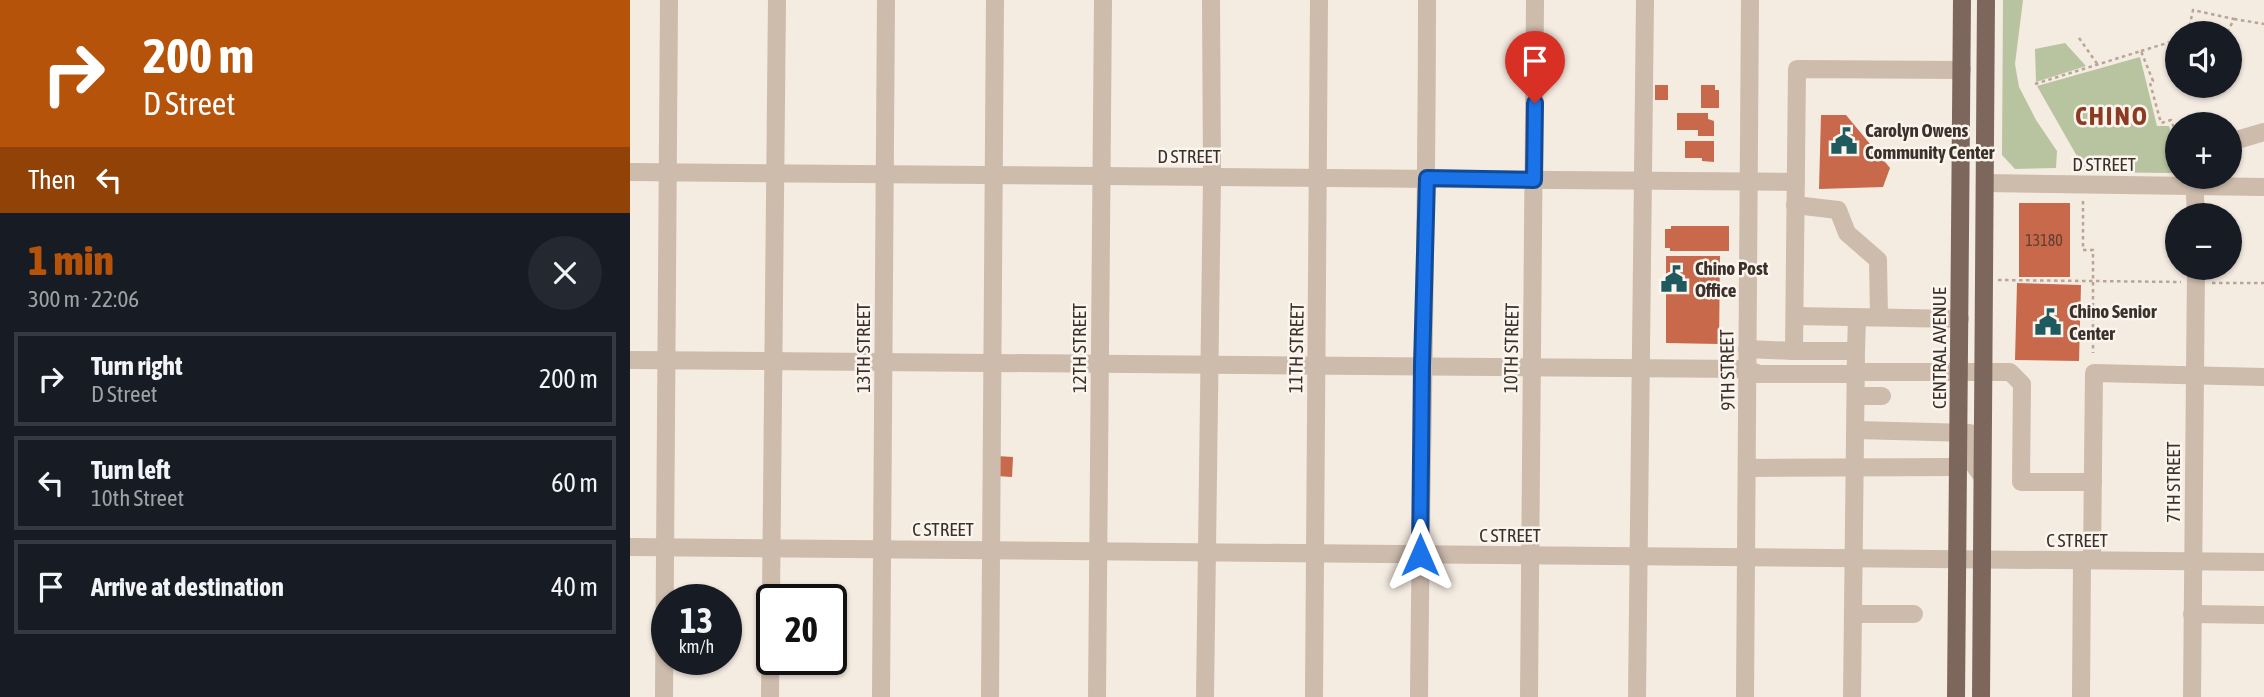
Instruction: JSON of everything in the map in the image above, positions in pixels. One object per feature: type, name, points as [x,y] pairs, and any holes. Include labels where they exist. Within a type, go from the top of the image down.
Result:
[{"type":"main road","name":"CENTRAL AVENUE","points":[[1956,697],[1962,0]]},
{"type":"main road","points":[[1981,697],[1986,0]]},
{"type":"main road","points":[[1962,94],[1973,117],[1973,171],[1975,176],[1985,183]]},
{"type":"street","points":[[664,697],[669,0]]},
{"type":"street","points":[[769,697],[777,0]]},
{"type":"street","name":"13TH STREET","points":[[881,697],[886,0]]},
{"type":"street","points":[[990,697],[995,0]]},
{"type":"street","name":"12TH STREET","points":[[1097,697],[1103,0]]},
{"type":"street","points":[[1205,697],[1212,177],[1210,0]]},
{"type":"street","name":"11TH STREET","points":[[1314,697],[1319,0]]},
{"type":"street","points":[[1419,697],[1427,0]]},
{"type":"street","name":"10TH STREET","points":[[1529,697],[1535,0]]},
{"type":"street","points":[[1637,697],[1645,0]]},
{"type":"street","name":"9TH STREET","points":[[1745,697],[1750,0]]},
{"type":"street","points":[[1794,351],[1797,69],[1962,70]]},
{"type":"street","points":[[2242,138],[2264,132]]},
{"type":"street","name":"D STREET","points":[[630,172],[1796,182]]},
{"type":"street","name":"D STREET","points":[[1985,183],[2165,181]]},
{"type":"street","name":"D STREET","points":[[2242,185],[2264,187]]},
{"type":"street","points":[[1796,205],[1838,210],[1847,233],[1878,260],[1879,317]]},
{"type":"street","name":"7TH STREET","points":[[2192,697],[2196,280]]},
{"type":"street","points":[[1795,316],[1960,319]]},
{"type":"street","points":[[1853,697],[1857,317]]},
{"type":"street","points":[[1747,349],[1856,351]]},
{"type":"street","points":[[630,360],[1746,369],[1759,374],[2010,372],[2022,384],[2021,482],[2093,482]]},
{"type":"street","points":[[2081,697],[2093,482],[2094,373],[2264,377]]},
{"type":"street","points":[[1856,396],[1882,396]]},
{"type":"street","points":[[1856,430],[1959,432],[1971,435],[1972,462],[1982,476]]},
{"type":"street","points":[[1748,468],[1959,467]]},
{"type":"street","name":"C STREET","points":[[630,547],[2264,562]]},
{"type":"street","points":[[1854,614],[1914,614]]},
{"type":"street","points":[[2192,614],[2264,615]]},
{"type":"path","points":[[2191,21],[2193,10],[2264,24]]},
{"type":"path","points":[[2079,38],[2098,65]]},
{"type":"path","points":[[2035,84],[2165,44]]},
{"type":"path","points":[[2141,51],[2154,81],[2150,83],[2161,123],[2165,122]]},
{"type":"path","points":[[2083,201],[2082,250],[2093,250],[2093,353]]},
{"type":"path","points":[[1998,280],[2093,281],[2165,277]]},
{"type":"path","points":[[2234,280],[2264,284]]},
{"type":"green space","points":[[2003,0],[2023,0],[2015,64],[2019,87],[2036,120],[2057,151],[2056,168],[2015,169],[2002,155]]},
{"type":"green space","points":[[2065,43],[2086,66],[2036,82],[2035,49]]},
{"type":"green space","points":[[2140,57],[2157,126],[2165,126],[2165,173],[2086,172],[2037,86]]},
{"type":"building","points":[[1655,85],[1668,85],[1668,100],[1655,100]]},
{"type":"building","points":[[1701,85],[1715,85],[1715,90],[1719,90],[1719,108],[1701,108]]},
{"type":"building","points":[[1677,113],[1708,113],[1708,119],[1714,121],[1714,136],[1698,136],[1698,130],[1677,130]]},
{"type":"building","name":"Carolyn Owens Community Center","points":[[1821,115],[1846,115],[1890,168],[1883,187],[1819,189]]},
{"type":"building","points":[[1685,141],[1714,141],[1714,162],[1702,161],[1702,158],[1685,158]]},
{"type":"building","points":[[2019,203],[2070,203],[2070,277],[2019,277]]},
{"type":"building","points":[[1671,226],[1729,226],[1729,251],[1670,251],[1670,248],[1665,248],[1665,229],[1671,229]]},
{"type":"building","points":[[1666,256],[1720,256],[1719,344],[1666,343]]},
{"type":"building","name":"Chino Senior Center","points":[[2017,283],[2081,285],[2079,361],[2015,360]]},
{"type":"building","points":[[997,456],[1013,457],[1012,477],[996,476]]},
{"type":"place","name":"Carolyn Owens Community Center","points":[[1844,141]]},
{"type":"place","name":"Chino Post Office","points":[[1674,279]]},
{"type":"place","name":"Chino Senior Center","points":[[2048,322]]},
{"type":"district","name":"CHINO","points":[[2112,116]]},
{"type":"route","points":[[1420,555],[1427,178],[1534,180],[1535,103]]}]
